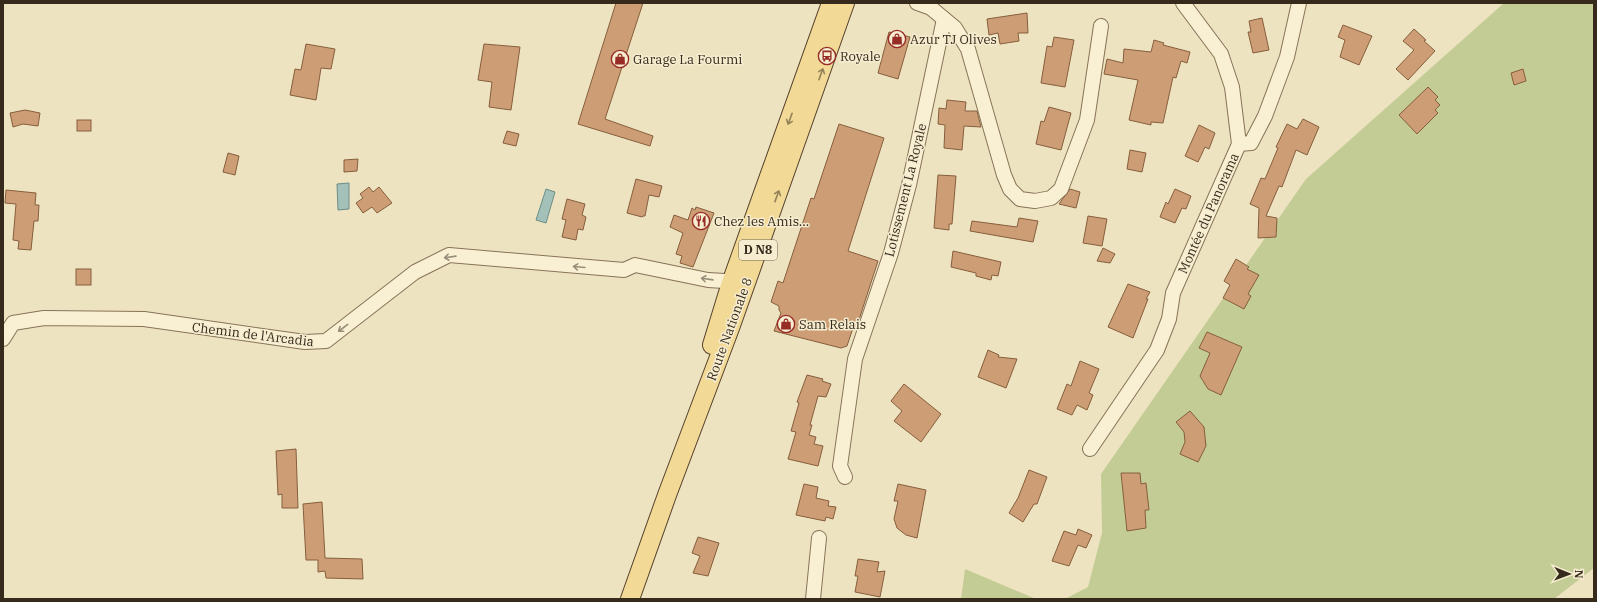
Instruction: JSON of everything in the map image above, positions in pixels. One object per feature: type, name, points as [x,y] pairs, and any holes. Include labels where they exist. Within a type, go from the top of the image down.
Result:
[{"type":"main road","name":"Route Nationale 8","points":[[630,599],[667,496],[831,3]]},
{"type":"main road","name":"Route Nationale 8","points":[[738,285],[845,3]]},
{"type":"street","points":[[916,3],[931,8],[955,28],[968,49],[1004,175],[1010,189],[1020,199],[1034,201],[1051,198],[1062,189],[1087,120],[1101,26]]},
{"type":"street","name":"Montée du Panorama","points":[[1090,449],[1157,350],[1169,319],[1172,293],[1239,144],[1232,87],[1221,54],[1183,3]]},
{"type":"street","points":[[1239,144],[1251,143],[1265,116],[1287,57],[1299,3]]},
{"type":"street","name":"Lotissement La Royale","points":[[845,477],[840,466],[855,359],[891,253],[907,193],[944,19]]},
{"type":"street","name":"Chemin de l'Arcadia","points":[[3,339],[14,322],[52,318],[144,319],[305,342],[326,341],[415,272],[449,256],[624,270],[635,265],[738,285]]},
{"type":"street","points":[[813,599],[819,538]]},
{"type":"green space","points":[[1504,3],[1594,3],[1594,568],[1554,599],[1065,599],[1088,587],[1102,533],[1101,474],[1306,179]]},
{"type":"green space","points":[[965,569],[1036,599],[961,599]]},
{"type":"water","points":[[349,183],[349,209],[338,210],[337,184]]},
{"type":"water","points":[[546,189],[555,192],[546,223],[536,220]]},
{"type":"building","points":[[616,3],[643,3],[605,119],[653,136],[650,146],[578,124]]},
{"type":"building","points":[[1027,13],[1028,33],[1018,33],[1019,41],[1000,44],[998,33],[989,35],[987,19]]},
{"type":"building","points":[[1262,18],[1269,50],[1253,53],[1248,32],[1251,32],[1249,21]]},
{"type":"building","points":[[1343,25],[1372,36],[1359,65],[1340,57],[1345,40],[1338,37]]},
{"type":"building","points":[[1414,29],[1435,51],[1408,80],[1396,69],[1414,50],[1403,41]]},
{"type":"building","points":[[889,32],[910,37],[898,79],[878,73]]},
{"type":"building","points":[[1054,37],[1074,40],[1065,87],[1041,83],[1047,46],[1052,47]]},
{"type":"building","points":[[1154,40],[1164,43],[1163,45],[1190,52],[1187,63],[1181,61],[1176,78],[1173,77],[1163,123],[1151,122],[1151,125],[1129,120],[1138,80],[1104,74],[1107,59],[1123,63],[1124,49],[1151,52]]},
{"type":"building","points":[[306,44],[335,49],[331,69],[321,68],[316,100],[290,95],[295,69],[301,70]]},
{"type":"building","points":[[484,44],[520,47],[511,110],[489,107],[492,82],[478,80]]},
{"type":"building","points":[[1523,69],[1526,81],[1514,85],[1511,73]]},
{"type":"building","points":[[1428,87],[1438,97],[1435,100],[1440,105],[1435,110],[1438,113],[1417,134],[1399,115]]},
{"type":"building","points":[[947,100],[966,102],[965,111],[977,111],[981,127],[964,126],[962,150],[944,148],[945,125],[938,124],[939,108],[946,109]]},
{"type":"building","points":[[1049,107],[1071,113],[1061,150],[1036,144],[1041,121],[1044,122]]},
{"type":"building","points":[[25,110],[40,113],[38,126],[23,124],[13,127],[10,113]]},
{"type":"building","points":[[1303,119],[1319,127],[1307,155],[1296,150],[1282,187],[1279,186],[1266,216],[1277,218],[1276,237],[1258,238],[1259,208],[1250,204],[1261,178],[1265,179],[1278,148],[1276,147],[1287,124],[1297,129]]},
{"type":"building","points":[[77,120],[91,120],[91,131],[77,131]]},
{"type":"building","points":[[839,124],[884,138],[848,251],[878,261],[856,329],[853,328],[847,346],[841,348],[774,331],[781,313],[779,306],[771,302],[778,281],[783,283],[811,198],[814,199]]},
{"type":"building","points":[[1199,125],[1215,133],[1209,149],[1205,147],[1198,162],[1185,156]]},
{"type":"building","points":[[507,131],[519,134],[516,146],[503,143]]},
{"type":"building","points":[[1130,150],[1146,153],[1142,172],[1127,169]]},
{"type":"building","points":[[228,153],[239,156],[235,175],[223,172]]},
{"type":"building","points":[[358,159],[357,171],[344,172],[344,160]]},
{"type":"building","points":[[938,175],[956,176],[952,224],[949,224],[949,230],[934,228]]},
{"type":"building","points":[[636,179],[662,186],[659,197],[649,195],[645,216],[642,217],[627,213]]},
{"type":"building","points":[[369,187],[373,192],[379,187],[392,203],[377,213],[372,207],[363,213],[356,203],[363,198],[360,194]]},
{"type":"building","points":[[1070,189],[1080,192],[1076,208],[1059,204]]},
{"type":"building","points":[[1175,189],[1191,196],[1186,209],[1182,208],[1175,223],[1160,217],[1166,202],[1168,204]]},
{"type":"building","points":[[6,190],[36,193],[35,205],[39,205],[38,221],[34,221],[31,250],[18,249],[19,241],[13,240],[16,204],[5,203]]},
{"type":"building","points":[[567,199],[585,204],[582,215],[586,217],[583,230],[578,229],[576,240],[562,237],[566,220],[562,219]]},
{"type":"building","points":[[696,207],[714,213],[693,267],[680,263],[682,256],[676,254],[683,233],[670,227],[674,215],[688,220],[692,208],[695,210]]},
{"type":"building","points":[[1088,216],[1107,219],[1102,246],[1083,243]]},
{"type":"building","points":[[1019,218],[1038,221],[1033,242],[970,231],[972,221],[1017,227]]},
{"type":"building","points":[[1103,248],[1115,254],[1110,263],[1097,261]]},
{"type":"building","points":[[953,251],[1001,262],[998,276],[992,275],[991,280],[976,276],[976,273],[951,267]]},
{"type":"building","points":[[1236,259],[1249,267],[1247,269],[1259,275],[1248,294],[1251,296],[1244,309],[1223,298],[1230,285],[1224,281]]},
{"type":"building","points":[[76,269],[91,269],[91,285],[76,285]]},
{"type":"building","points":[[1128,284],[1150,292],[1146,299],[1148,299],[1133,338],[1108,327]]},
{"type":"building","points":[[1207,332],[1242,347],[1221,395],[1208,389],[1200,376],[1210,353],[1199,348]]},
{"type":"building","points":[[988,350],[999,355],[998,357],[1017,359],[1006,388],[978,377]]},
{"type":"building","points":[[1080,361],[1099,369],[1089,393],[1093,395],[1087,410],[1077,405],[1072,415],[1057,409],[1067,384],[1071,386]]},
{"type":"building","points":[[807,375],[823,379],[822,381],[831,384],[826,397],[818,396],[810,425],[812,425],[809,435],[816,437],[814,444],[823,446],[818,466],[788,459],[796,432],[791,431],[799,403],[797,402]]},
{"type":"building","points":[[904,384],[941,414],[921,442],[894,421],[902,411],[891,401]]},
{"type":"building","points":[[1190,411],[1204,427],[1206,446],[1198,462],[1180,454],[1185,442],[1184,432],[1176,422]]},
{"type":"building","points":[[296,449],[298,508],[282,508],[282,494],[278,495],[276,451]]},
{"type":"building","points":[[1029,470],[1047,477],[1037,504],[1034,504],[1023,522],[1009,513],[1018,498]]},
{"type":"building","points":[[1121,473],[1140,473],[1141,484],[1146,483],[1149,510],[1145,510],[1146,528],[1127,531]]},
{"type":"building","points":[[804,484],[818,487],[816,498],[829,501],[828,506],[836,507],[833,519],[826,517],[825,521],[796,515]]},
{"type":"building","points":[[898,484],[926,490],[917,538],[906,535],[897,528],[894,519],[898,501],[894,501]]},
{"type":"building","points":[[322,502],[325,558],[362,559],[363,579],[326,578],[325,571],[318,572],[318,560],[306,560],[303,504]]},
{"type":"building","points":[[1078,529],[1092,535],[1086,548],[1078,545],[1069,566],[1052,561],[1064,531],[1076,535]]},
{"type":"building","points":[[698,537],[719,543],[708,576],[693,573],[700,556],[692,553]]},
{"type":"building","points":[[858,559],[879,562],[877,572],[885,571],[880,597],[855,592],[858,576],[855,576]]},
{"type":"place","name":"Azur TJ Olives","points":[[897,39]]},
{"type":"place","name":"Royale","points":[[827,56]]},
{"type":"place","name":"Garage La Fourmi","points":[[620,59]]},
{"type":"place","name":"Chez les Amis...","points":[[701,221]]},
{"type":"place","name":"Sam Relais","points":[[786,324]]}]
